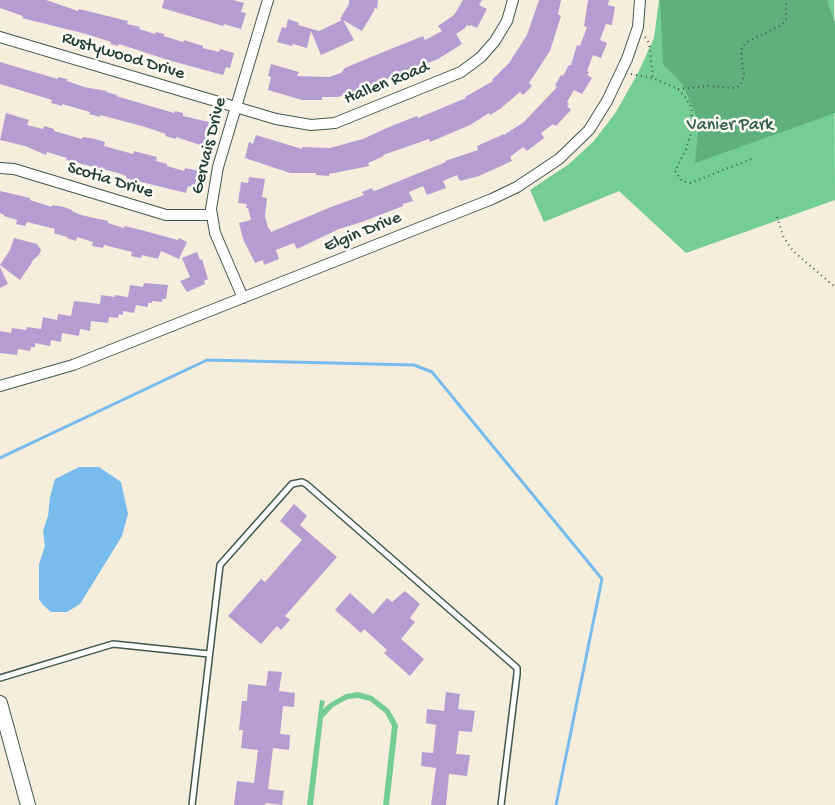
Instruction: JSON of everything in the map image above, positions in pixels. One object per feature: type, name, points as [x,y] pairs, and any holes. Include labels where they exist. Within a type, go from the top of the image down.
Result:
[{"type":"main road","points":[[0,703],[28,805]]},
{"type":"street","name":"Gervais Drive","points":[[242,298],[215,233],[211,209],[218,167],[268,0]]},
{"type":"street","name":"Hallen Road","points":[[236,107],[276,119],[311,125],[335,123],[461,72],[481,57],[495,41],[507,21],[513,0]]},
{"type":"street","name":"Elgin Drive","points":[[0,386],[73,365],[492,200],[517,187],[559,159],[589,130],[607,101],[638,27],[640,0]]},
{"type":"street","name":"Rustywood Drive","points":[[0,37],[236,107]]},
{"type":"street","name":"Scotia Drive","points":[[0,168],[14,170],[166,215],[212,215]]},
{"type":"lane","points":[[192,805],[220,565],[292,484],[302,482],[517,668],[501,805]]},
{"type":"lane","points":[[0,678],[113,644],[209,654]]},
{"type":"path","points":[[678,89],[708,86],[736,88],[741,84],[744,74],[741,55],[742,47],[747,42],[782,25],[786,19],[786,0]]},
{"type":"path","points":[[638,27],[649,43],[653,78]]},
{"type":"path","points":[[620,72],[653,78],[678,89],[686,98],[691,108],[693,128],[686,149],[675,171],[682,181],[690,183],[754,158]]},
{"type":"path","points":[[778,217],[784,238],[793,251],[835,287]]},
{"type":"green space","name":"Vanier Park","points":[[659,0],[834,0],[835,200],[686,253],[619,191],[544,222],[530,190],[569,164],[594,141],[616,112],[638,73],[654,38]]},
{"type":"green space","points":[[660,0],[827,0],[835,22],[835,113],[695,163],[699,123],[683,85],[663,64]]},
{"type":"green space","points":[[358,692],[372,696],[389,709],[398,725],[389,805],[383,805],[392,726],[385,713],[370,701],[358,698],[348,699],[333,707],[323,718],[313,805],[307,805],[320,700],[325,701],[323,709],[346,694]]},
{"type":"water","points":[[79,467],[99,467],[121,482],[128,514],[122,536],[80,604],[67,612],[51,612],[39,599],[39,564],[45,546],[43,531],[55,479]]},
{"type":"building","points":[[0,0],[46,0],[78,11],[79,9],[128,21],[127,24],[140,27],[139,29],[155,34],[156,32],[164,34],[164,36],[183,42],[184,40],[203,46],[203,48],[219,52],[220,49],[234,53],[230,68],[226,67],[223,75],[119,44],[118,46],[110,44],[111,42],[86,34],[22,18],[23,16],[0,8]]},
{"type":"building","points":[[164,0],[233,0],[244,3],[241,12],[246,13],[241,29],[224,24],[223,26],[162,8]]},
{"type":"building","points":[[349,0],[378,0],[377,9],[374,8],[362,31],[343,20],[354,40],[321,55],[311,31],[307,48],[277,42],[282,27],[286,28],[288,19],[299,23],[298,25],[319,31],[342,20],[340,19],[349,4]]},
{"type":"building","points":[[463,0],[482,0],[479,5],[487,9],[477,28],[467,25],[456,34],[462,44],[438,59],[338,97],[322,97],[322,100],[302,100],[268,90],[271,77],[268,76],[271,64],[299,72],[297,76],[329,77],[341,73],[345,68],[366,59],[423,36],[425,40],[442,31],[438,26],[454,15]]},
{"type":"building","points":[[539,0],[561,0],[558,14],[561,16],[550,51],[529,83],[532,86],[523,95],[520,92],[490,115],[489,113],[470,125],[430,142],[429,139],[383,155],[368,163],[369,166],[329,174],[329,176],[316,175],[316,173],[290,173],[245,158],[249,142],[253,144],[256,135],[302,149],[302,147],[330,148],[363,139],[389,127],[417,116],[418,118],[466,98],[493,81],[509,63],[527,35]]},
{"type":"building","points":[[588,0],[609,0],[608,5],[615,7],[612,25],[606,24],[600,40],[607,43],[601,58],[593,55],[587,71],[589,72],[587,75],[592,78],[582,94],[574,90],[567,102],[569,104],[567,106],[571,110],[556,126],[553,124],[541,133],[544,138],[527,151],[523,147],[510,157],[512,161],[479,176],[460,181],[457,175],[443,181],[446,188],[427,195],[423,186],[409,192],[413,201],[403,204],[403,206],[339,229],[297,249],[294,243],[276,250],[279,259],[264,265],[263,260],[255,263],[243,239],[239,223],[251,220],[248,208],[246,208],[247,204],[238,203],[241,182],[248,183],[249,177],[265,179],[262,197],[267,198],[265,216],[271,232],[364,195],[362,192],[372,188],[373,191],[377,190],[445,161],[478,150],[477,146],[504,135],[524,122],[557,87],[555,85],[561,75],[563,76],[569,65],[571,65],[577,45],[580,46],[587,27],[584,26]]},
{"type":"building","points":[[0,62],[58,79],[58,77],[67,79],[67,81],[84,87],[107,91],[116,96],[174,113],[175,111],[183,113],[183,116],[209,122],[208,127],[212,128],[206,147],[176,137],[176,139],[165,136],[166,134],[142,126],[89,114],[90,112],[62,104],[62,106],[51,103],[52,100],[0,84]]},
{"type":"building","points":[[6,113],[29,120],[27,125],[43,129],[44,126],[82,139],[83,137],[95,139],[105,142],[104,146],[133,154],[134,151],[157,157],[156,161],[167,164],[167,166],[184,171],[185,168],[199,171],[194,188],[188,186],[186,193],[133,180],[118,173],[66,160],[67,158],[47,152],[46,155],[25,146],[0,140]]},
{"type":"building","points":[[0,191],[30,198],[30,200],[52,207],[52,205],[64,207],[81,215],[108,221],[108,223],[124,228],[125,226],[178,240],[179,238],[187,242],[179,259],[161,251],[158,259],[142,255],[141,258],[131,256],[132,252],[104,245],[103,248],[92,246],[93,242],[77,237],[76,241],[54,233],[55,229],[27,222],[25,226],[16,224],[17,220],[0,213]]},
{"type":"building","points":[[14,238],[37,244],[41,250],[20,280],[0,265],[10,250]]},
{"type":"building","points":[[197,252],[200,260],[202,259],[208,279],[204,281],[205,284],[187,292],[180,281],[190,277],[182,258]]},
{"type":"building","points":[[0,267],[8,284],[0,288]]},
{"type":"building","points":[[144,283],[168,285],[166,299],[162,299],[162,302],[152,301],[152,303],[148,303],[148,307],[136,305],[134,313],[123,311],[123,315],[119,314],[118,318],[109,317],[108,323],[91,321],[90,331],[80,329],[79,336],[62,333],[61,342],[51,340],[50,346],[35,343],[35,347],[31,347],[30,351],[18,349],[17,355],[0,353],[0,331],[11,333],[12,328],[26,330],[27,327],[41,329],[43,317],[57,320],[58,314],[71,316],[74,301],[100,304],[101,295],[128,297],[130,285],[143,287]]},
{"type":"building","points":[[294,504],[307,516],[300,525],[337,557],[285,616],[290,620],[281,630],[277,626],[261,644],[228,616],[261,579],[265,582],[302,540],[280,521]]},
{"type":"building","points":[[405,591],[420,604],[410,618],[415,622],[401,639],[424,659],[410,676],[384,653],[387,650],[364,629],[361,633],[335,610],[350,593],[373,614],[387,598],[392,602]]},
{"type":"building","points":[[268,671],[282,672],[279,691],[295,693],[294,707],[283,706],[280,734],[290,735],[289,750],[273,748],[268,789],[284,791],[282,805],[266,803],[265,805],[234,805],[237,781],[254,783],[258,750],[241,748],[243,730],[239,730],[242,701],[247,701],[248,684],[266,686]]},
{"type":"building","points":[[446,692],[460,694],[458,709],[475,711],[472,732],[459,731],[456,754],[470,755],[467,776],[449,774],[446,805],[431,805],[436,768],[421,766],[422,752],[433,753],[436,725],[426,723],[427,709],[444,711]]},
{"type":"waterway","points":[[0,458],[207,360],[414,365],[432,372],[602,579],[556,805]]}]
